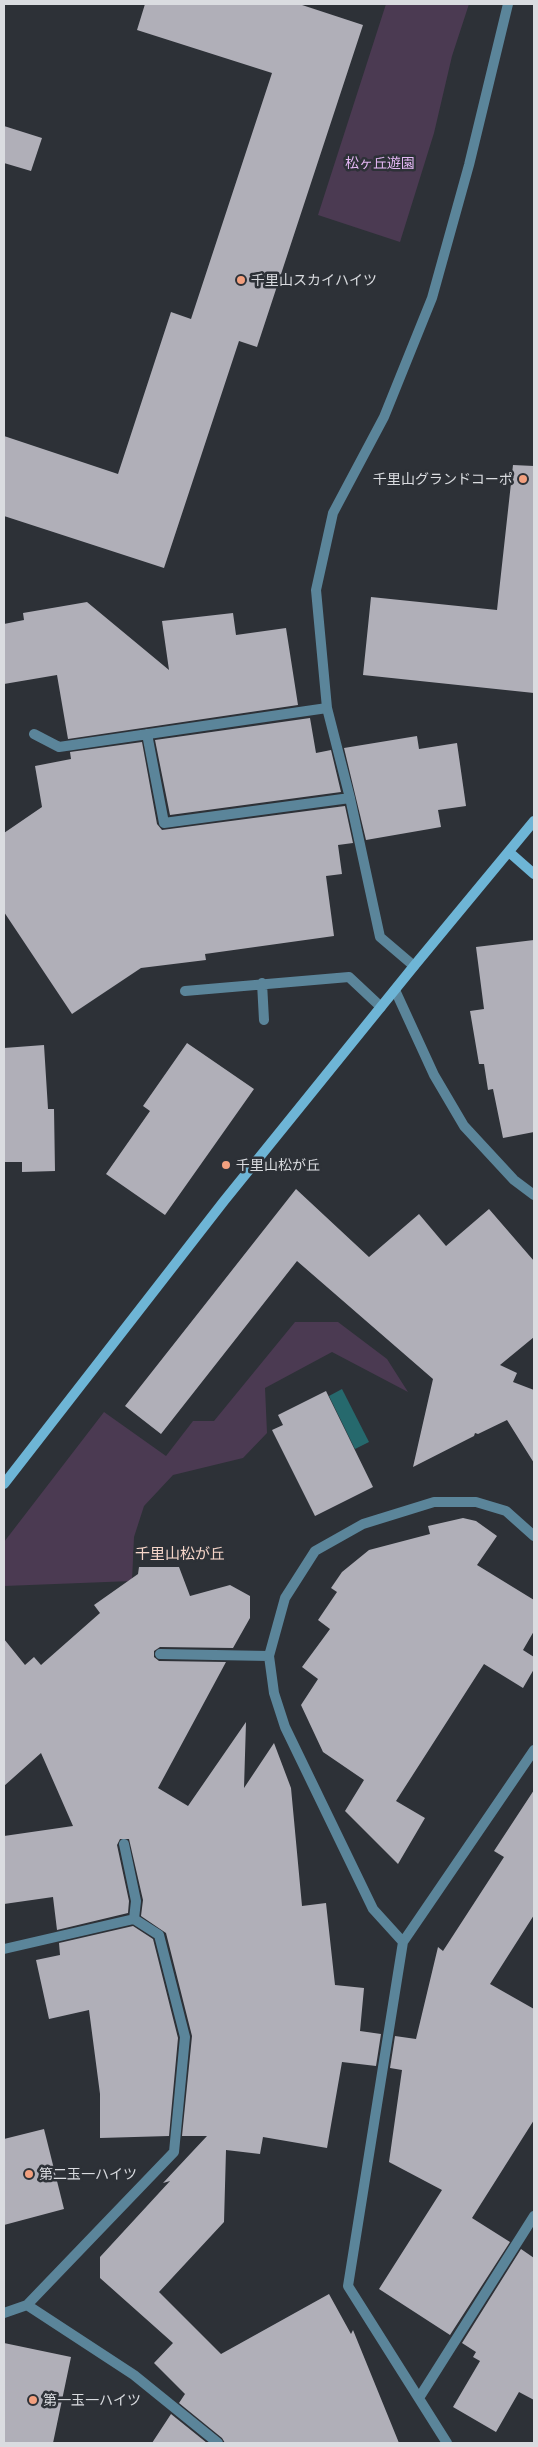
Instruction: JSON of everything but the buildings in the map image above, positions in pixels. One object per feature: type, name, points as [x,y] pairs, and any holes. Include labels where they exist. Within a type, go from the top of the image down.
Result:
[{"type":"street","points":[[414,966],[380,938],[350,798],[327,708],[316,590],[333,513],[384,417],[432,298],[468,166],[508,4]]},
{"type":"street","points":[[34,734],[59,747],[327,708]]},
{"type":"street","points":[[147,734],[164,823],[350,798]]},
{"type":"street","points":[[4,1484],[224,1201],[534,821]]},
{"type":"street","points":[[509,852],[534,874]]},
{"type":"street","points":[[185,991],[349,977],[381,1007]]},
{"type":"street","points":[[262,983],[264,1020]]},
{"type":"street","points":[[395,990],[434,1075],[464,1126],[514,1180],[534,1195]]},
{"type":"street","points":[[403,1942],[373,1909],[285,1727],[274,1693],[268,1656],[285,1598],[315,1552],[363,1524],[434,1502],[476,1502],[506,1511],[534,1536]]},
{"type":"street","points":[[160,1654],[268,1656]]},
{"type":"street","points":[[447,2443],[348,2286],[403,1942],[534,1750]]},
{"type":"street","points":[[124,1844],[136,1901],[134,1919]]},
{"type":"street","points":[[4,1950],[134,1919],[159,1935],[185,2037],[174,2152],[26,2305],[4,2313]]},
{"type":"street","points":[[419,2398],[534,2216]]},
{"type":"street","points":[[26,2305],[134,2375],[218,2443]]},
{"type":"green space","name":"松ヶ丘遊園","points":[[386,4],[469,4],[452,56],[434,133],[400,242],[318,215]]},
{"type":"green space","points":[[295,1322],[338,1322],[387,1359],[408,1392],[332,1352],[265,1388],[267,1433],[243,1458],[173,1475],[144,1506],[134,1537],[132,1581],[4,1586],[4,1542],[104,1412],[166,1456],[193,1421],[214,1421]]},
{"type":"water","points":[[342,1389],[369,1442],[355,1449],[329,1396]]},
{"type":"place","name":"千里山スカイハイツ","points":[[241,280]]},
{"type":"place","name":"千里山グランドコーポ","points":[[523,479]]},
{"type":"place","name":"千里山松が丘","points":[[226,1165]]},
{"type":"place","name":"第二玉一ハイツ","points":[[29,2174]]},
{"type":"place","name":"第一玉一ハイツ","points":[[33,2400]]},
{"type":"district","name":"千里山松が丘","points":[[180,1554]]}]
